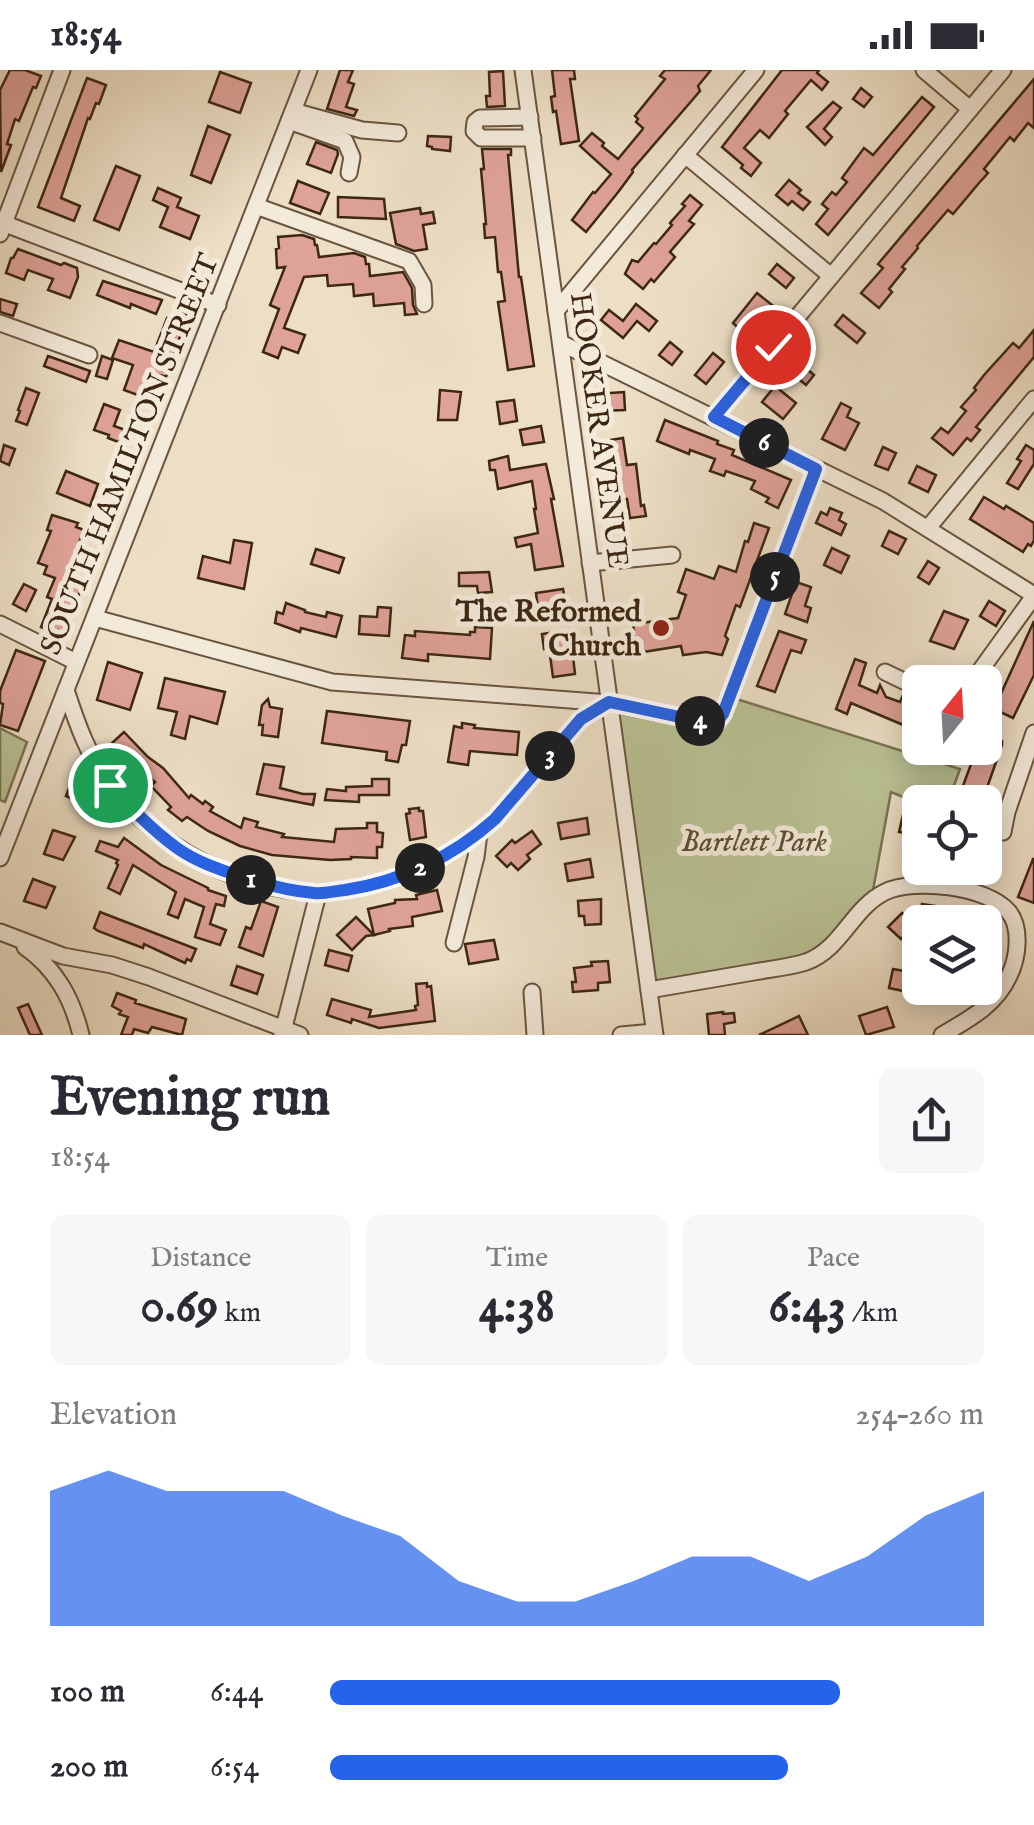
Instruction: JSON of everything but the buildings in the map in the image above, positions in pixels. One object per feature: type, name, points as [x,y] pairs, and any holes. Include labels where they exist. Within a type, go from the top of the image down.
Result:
[{"type":"street","points":[[62,70],[1,226],[218,305]]},
{"type":"street","name":"SOUTH HAMILTON STREET","points":[[0,858],[7,821],[95,618],[309,70]]},
{"type":"street","name":"HOOKER AVENUE","points":[[524,70],[654,1034]]},
{"type":"street","points":[[556,311],[756,70]]},
{"type":"street","points":[[924,70],[970,108]]},
{"type":"street","points":[[714,417],[1002,70]]},
{"type":"street","points":[[291,116],[398,133]]},
{"type":"street","points":[[291,116],[345,142],[352,157],[349,173]]},
{"type":"street","points":[[530,118],[480,118],[475,122],[474,132],[481,138],[533,138]]},
{"type":"street","points":[[685,155],[832,276]]},
{"type":"street","points":[[256,206],[408,261],[423,285],[424,304]]},
{"type":"street","points":[[0,323],[89,355]]},
{"type":"street","points":[[560,343],[882,501],[1034,596],[984,665]]},
{"type":"street","points":[[928,528],[1034,399]]},
{"type":"street","points":[[95,618],[332,682],[609,702],[717,722],[816,469]]},
{"type":"street","points":[[590,563],[672,554]]},
{"type":"street","points":[[0,624],[76,662]]},
{"type":"street","points":[[885,672],[902,680]]},
{"type":"street","points":[[66,690],[88,749],[110,785],[141,820],[180,850],[218,870],[318,894],[362,888],[409,874],[454,850],[479,833],[581,719],[609,702]]},
{"type":"street","points":[[1004,832],[1034,733]]},
{"type":"street","points":[[454,943],[479,833]]},
{"type":"street","points":[[648,990],[800,964],[828,950],[880,894],[908,885],[951,887],[996,901],[1008,910],[1017,934],[1016,953],[1010,974],[985,1010],[942,1035]]},
{"type":"street","points":[[282,1032],[318,894]]},
{"type":"street","points":[[2,932],[63,956],[149,977],[282,1032],[300,1035]]},
{"type":"street","points":[[2,932],[39,957],[61,982],[81,1035]]},
{"type":"street","points":[[532,992],[535,1035]]},
{"type":"street","points":[[621,1035],[654,1034]]},
{"type":"green space","name":"Bartlett Park","points":[[730,697],[902,751],[902,765],[947,765],[960,769],[954,785],[902,785],[902,797],[891,792],[871,901],[820,955],[649,990],[609,703],[709,723]]},
{"type":"green space","points":[[0,728],[27,742],[5,802],[0,800]]},
{"type":"place","name":"The Reformed Church","points":[[661,628]]},
{"type":"route","points":[[110,785],[141,820],[180,850],[218,870],[318,894],[362,888],[409,874],[454,850],[495,819],[581,719],[609,702],[717,722],[816,469],[714,417],[773,347]]}]
